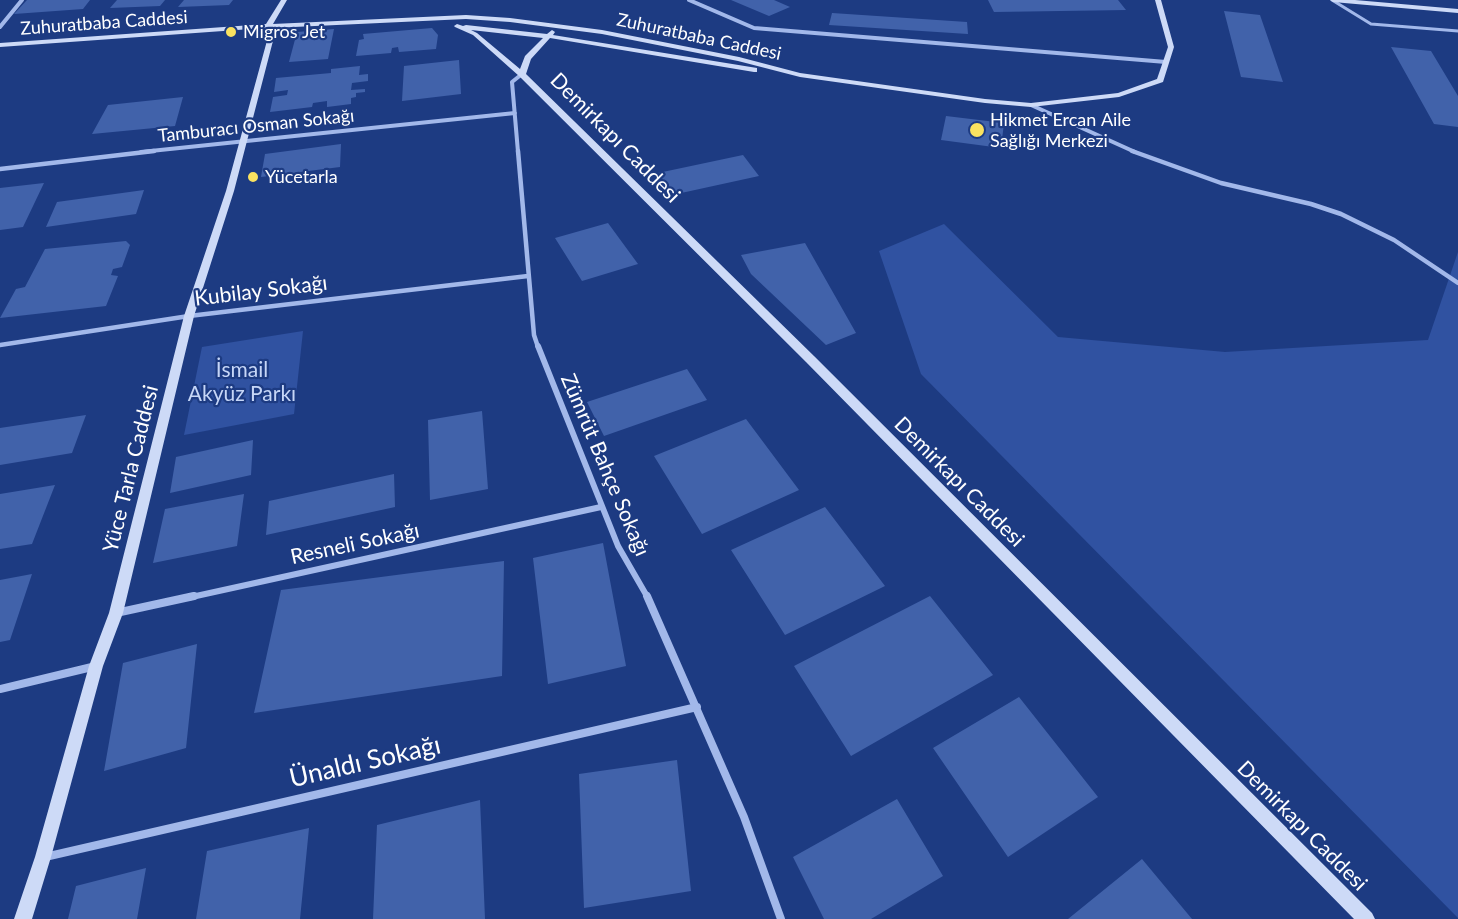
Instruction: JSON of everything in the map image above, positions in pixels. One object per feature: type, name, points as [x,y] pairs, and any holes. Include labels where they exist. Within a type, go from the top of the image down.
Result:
[{"type":"street","points":[[0,27],[22,0]]},
{"type":"street","points":[[268,26],[284,0]]},
{"type":"street","points":[[689,0],[754,28],[1166,62],[1171,47],[1158,0]]},
{"type":"street","points":[[1333,0],[1458,12]]},
{"type":"street","name":"Zuhuratbaba Caddesi","points":[[0,45],[268,26],[466,17],[546,24],[602,32],[739,59],[800,75],[1031,105],[1119,95],[1160,80],[1166,62]]},
{"type":"street","points":[[428,19],[457,26],[548,36],[735,67],[800,75]]},
{"type":"street","points":[[502,57],[501,43],[514,32],[546,24]]},
{"type":"street","name":"Yüce Tarla Caddesi","points":[[22,919],[43,857],[96,666],[116,613],[189,316],[244,140],[271,37],[268,26]]},
{"type":"street","name":"Demirkapı Caddesi","points":[[457,26],[475,34],[522,74],[810,359],[1366,919]]},
{"type":"street","name":"Demirkapı Caddesi","points":[[522,74],[528,58],[560,26]]},
{"type":"street","name":"Zümrüt Bahçe Sokağı","points":[[522,74],[512,82],[534,335],[601,507],[618,546],[654,608],[744,817],[781,919]]},
{"type":"street","points":[[1031,105],[1080,129],[1188,172],[1324,208],[1380,233],[1458,283]]},
{"type":"street","name":"Tamburacı Osman Sokağı","points":[[0,169],[244,140],[515,113]]},
{"type":"street","name":"Kubilay Sokağı","points":[[0,345],[189,316],[528,276]]},
{"type":"street","name":"Resneli Sokağı","points":[[116,613],[601,507]]},
{"type":"street","points":[[0,689],[96,666]]},
{"type":"street","name":"Ünaldı Sokağı","points":[[43,857],[697,707]]},
{"type":"lane","points":[[1333,0],[1371,24],[1458,32]]},
{"type":"green space","points":[[944,224],[1058,337],[1225,352],[1428,340],[1458,252],[1458,918],[921,374],[879,251]]},
{"type":"green space","name":"İsmail Akyüz Parkı","points":[[303,331],[294,414],[184,435],[202,347]]},
{"type":"building","points":[[27,0],[90,0],[83,9],[14,14]]},
{"type":"building","points":[[117,0],[165,0],[160,6],[110,8]]},
{"type":"building","points":[[184,0],[233,0],[229,5],[178,7]]},
{"type":"building","points":[[731,0],[774,0],[790,7],[769,16]]},
{"type":"building","points":[[988,0],[1118,0],[1126,10],[994,12]]},
{"type":"building","points":[[1224,11],[1260,15],[1283,82],[1241,77]]},
{"type":"building","points":[[832,13],[967,22],[968,34],[829,25]]},
{"type":"building","points":[[432,28],[438,35],[436,49],[399,52],[398,47],[392,48],[391,53],[356,56],[359,40],[364,39],[363,34]]},
{"type":"building","points":[[334,29],[328,59],[289,62],[297,32]]},
{"type":"building","points":[[1391,47],[1431,51],[1458,96],[1458,127],[1434,124]]},
{"type":"building","points":[[459,60],[461,94],[402,101],[404,66]]},
{"type":"building","points":[[360,66],[359,75],[368,74],[368,81],[352,83],[351,90],[365,89],[365,92],[356,93],[356,97],[351,98],[351,104],[327,107],[327,101],[313,103],[312,107],[270,112],[273,97],[287,95],[288,90],[274,92],[276,78],[331,73],[331,69]]},
{"type":"building","points":[[183,97],[175,126],[92,134],[108,105]]},
{"type":"building","points":[[946,116],[1004,123],[1001,148],[941,140]]},
{"type":"building","points":[[341,144],[340,167],[261,177],[265,154]]},
{"type":"building","points":[[743,155],[759,176],[672,195],[658,173]]},
{"type":"building","points":[[44,183],[23,227],[0,230],[0,188]]},
{"type":"building","points":[[144,190],[136,214],[46,227],[57,202]]},
{"type":"building","points":[[608,223],[638,264],[582,281],[555,238]]},
{"type":"building","points":[[126,241],[130,245],[122,267],[113,269],[111,275],[118,276],[106,306],[0,318],[16,289],[25,287],[45,249]]},
{"type":"building","points":[[805,243],[856,333],[826,345],[751,274],[741,255]]},
{"type":"building","points":[[687,369],[707,400],[604,436],[587,402]]},
{"type":"building","points":[[482,411],[488,489],[430,500],[428,420]]},
{"type":"building","points":[[86,415],[72,453],[0,465],[0,428]]},
{"type":"building","points":[[746,419],[799,490],[702,534],[654,456]]},
{"type":"building","points":[[253,440],[251,475],[170,493],[176,457]]},
{"type":"building","points":[[394,474],[395,507],[266,535],[269,501]]},
{"type":"building","points":[[55,485],[32,544],[0,549],[0,494]]},
{"type":"building","points":[[244,494],[237,546],[153,563],[165,509]]},
{"type":"building","points":[[825,507],[885,586],[785,635],[731,550]]},
{"type":"building","points":[[603,543],[626,666],[548,684],[533,558]]},
{"type":"building","points":[[504,561],[502,676],[254,713],[281,590]]},
{"type":"building","points":[[32,574],[10,640],[0,642],[0,580]]},
{"type":"building","points":[[930,596],[993,675],[851,756],[794,666]]},
{"type":"building","points":[[197,644],[186,748],[104,771],[123,663]]},
{"type":"building","points":[[1019,697],[1098,797],[1008,857],[933,748]]},
{"type":"building","points":[[677,760],[691,891],[584,908],[579,774]]},
{"type":"building","points":[[897,799],[943,876],[871,919],[824,919],[793,857]]},
{"type":"building","points":[[480,800],[485,919],[373,919],[377,825]]},
{"type":"building","points":[[309,828],[300,919],[196,919],[207,851]]},
{"type":"building","points":[[1142,859],[1192,919],[1068,919]]},
{"type":"building","points":[[146,868],[137,919],[68,919],[76,886]]},
{"type":"place","name":"Migros Jet","points":[[231,32]]},
{"type":"place","name":"Hikmet Ercan Aile Sağlığı Merkezi","points":[[977,130]]},
{"type":"place","name":"Yücetarla","points":[[253,177]]}]
